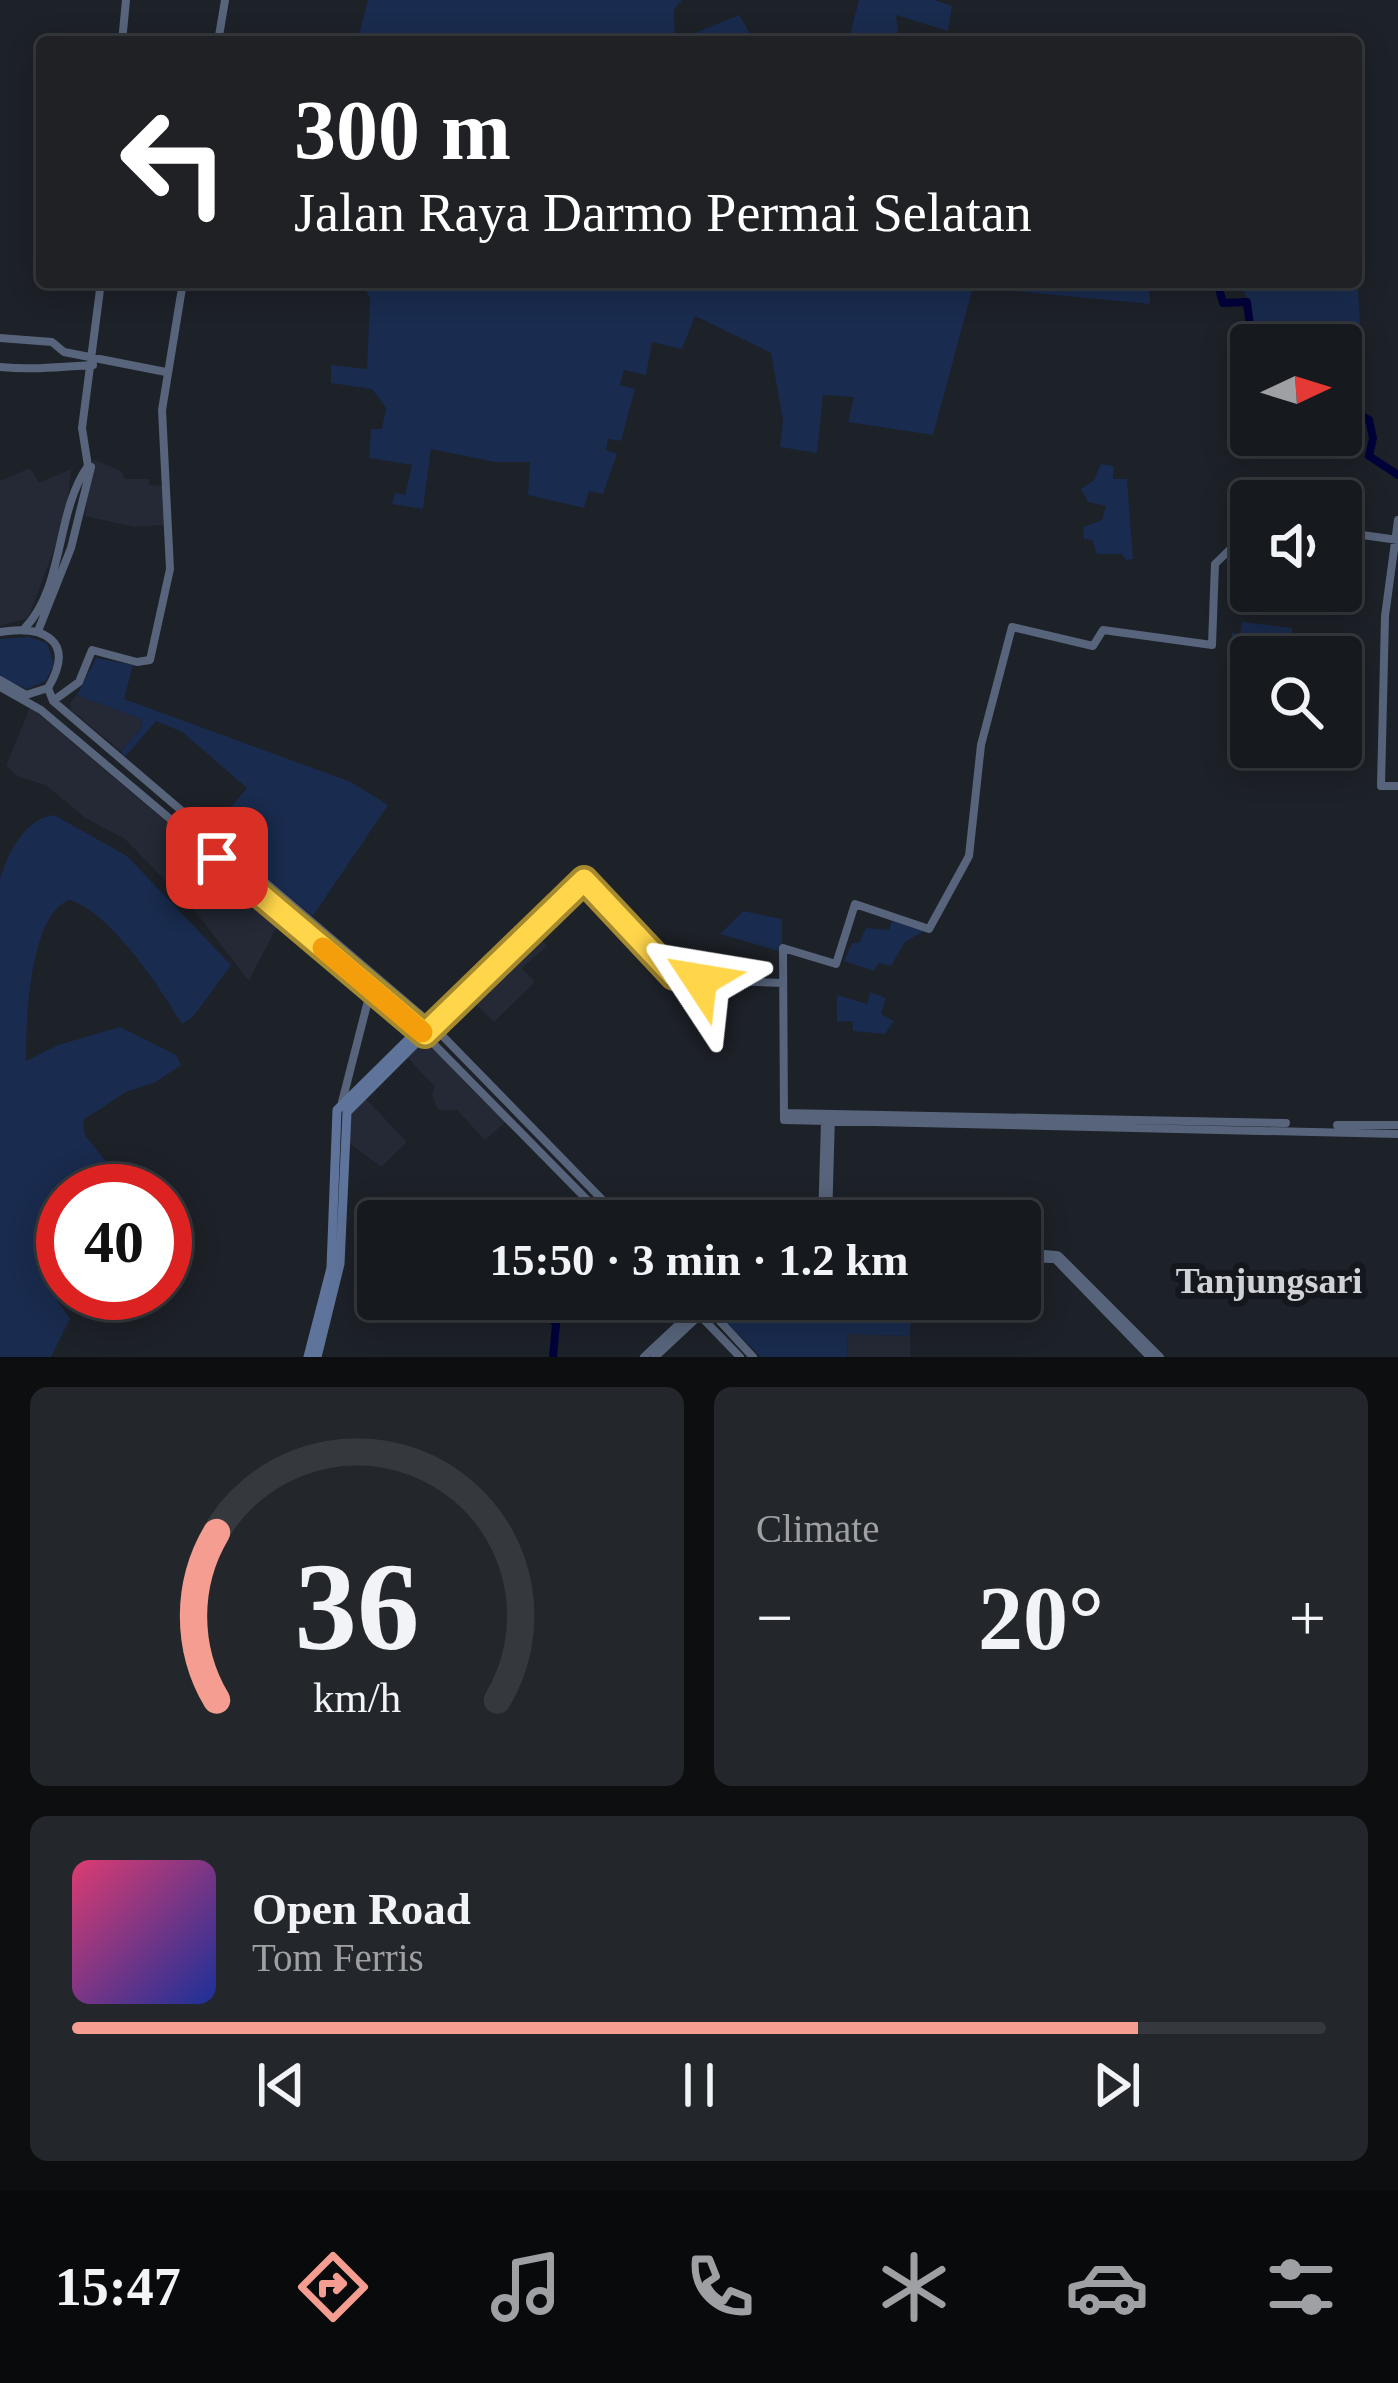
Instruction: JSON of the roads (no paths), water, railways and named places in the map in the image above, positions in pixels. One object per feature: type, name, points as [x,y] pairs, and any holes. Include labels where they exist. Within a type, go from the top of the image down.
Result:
[{"type":"main road","points":[[337,1225],[336,1118],[343,1102],[426,1028]]},
{"type":"main road","points":[[313,1357],[337,1225],[347,1112],[426,1028]]},
{"type":"street","points":[[123,36],[126,0]]},
{"type":"street","points":[[219,36],[225,0]]},
{"type":"street","points":[[38,631],[66,547],[75,484],[88,466],[81,436],[100,288]]},
{"type":"street","points":[[0,684],[26,695],[70,692],[95,649],[137,662],[151,660],[170,569],[162,417],[182,288]]},
{"type":"street","points":[[0,338],[52,342],[91,364]]},
{"type":"street","points":[[62,364],[64,352]]},
{"type":"street","points":[[0,367],[44,371],[62,364],[91,364],[166,374]]},
{"type":"street","points":[[1398,520],[1382,662],[1382,786],[1398,786]]},
{"type":"street","points":[[1362,535],[1396,540]]},
{"type":"street","points":[[1230,549],[1215,564],[1212,645],[1103,630],[1093,646],[1012,627],[981,745],[969,856],[929,928],[855,904],[836,964],[783,948],[784,1116],[1398,1130]]},
{"type":"street","points":[[24,630],[40,615]]},
{"type":"street","points":[[0,632],[38,631],[59,652],[50,694]]},
{"type":"street","points":[[0,684],[62,727],[371,989],[426,1028],[587,1200]]},
{"type":"street","points":[[50,694],[426,1028],[603,1200]]},
{"type":"street","points":[[62,727],[63,719],[71,717]]},
{"type":"street","points":[[150,802],[158,792]]},
{"type":"street","points":[[186,832],[188,824],[195,824]]},
{"type":"street","points":[[426,1028],[584,880],[680,980],[783,983]]},
{"type":"street","points":[[278,910],[286,902]]},
{"type":"street","points":[[298,927],[308,920]]},
{"type":"street","points":[[343,1102],[371,989]]},
{"type":"street","points":[[826,1200],[828,1117]]},
{"type":"street","points":[[522,1134],[531,1126]]},
{"type":"street","points":[[1041,1256],[1057,1257],[1160,1357]]},
{"type":"street","points":[[644,1357],[685,1320]]},
{"type":"street","points":[[655,1357],[688,1320]]},
{"type":"street","points":[[712,1320],[740,1357]]},
{"type":"street","points":[[715,1320],[753,1357]]},
{"type":"street","points":[[1120,1320],[1150,1357]]},
{"type":"waterway","points":[[1219,288],[1223,303],[1247,302],[1250,324]]},
{"type":"waterway","points":[[1362,416],[1369,420],[1373,438],[1369,456],[1398,475]]},
{"type":"waterway","points":[[553,1320],[553,1357]]},
{"type":"district","name":"Tanjungsari","points":[[1269,1280]]}]
